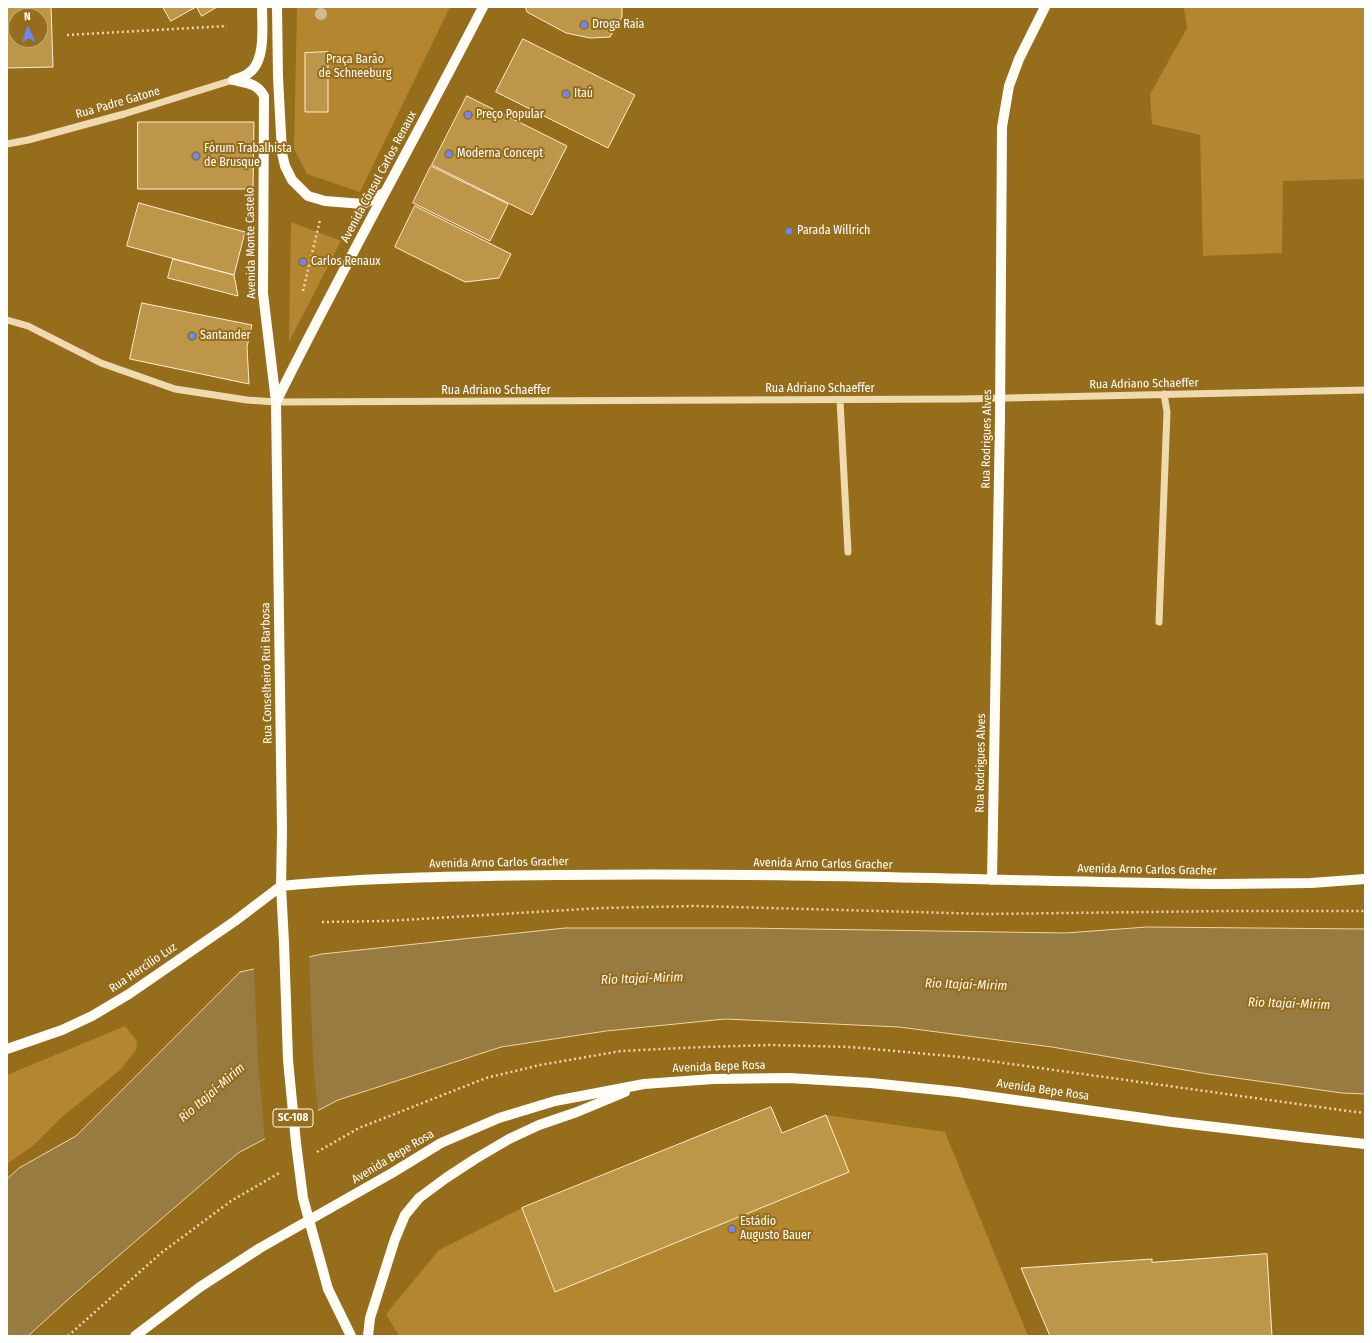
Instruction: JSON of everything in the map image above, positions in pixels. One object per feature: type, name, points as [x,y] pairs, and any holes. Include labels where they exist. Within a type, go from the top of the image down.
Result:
[{"type":"main road","points":[[234,80],[250,72],[259,62],[262,41],[262,7]]},
{"type":"main road","points":[[277,7],[278,77],[282,153],[285,166],[292,180],[308,196],[325,201],[363,204],[384,193]]},
{"type":"main road","name":"Avenida Cônsul Carlos Renaux","points":[[276,402],[313,328],[483,7]]},
{"type":"main road","name":"Rua Rodrigues Alves","points":[[992,880],[1000,398],[1002,127],[1009,86],[1019,59],[1045,7]]},
{"type":"main road","name":"Avenida Monte Castelo","points":[[234,80],[255,85],[261,90],[264,96],[263,293],[276,402]]},
{"type":"main road","name":"Rua Conselheiro Rui Barbosa","points":[[276,402],[282,831],[280,886],[284,943],[288,1060],[303,1198],[328,1289],[351,1336]]},
{"type":"main road","name":"Avenida Arno Carlos Gracher","points":[[280,886],[438,876],[643,874],[1222,884],[1311,883],[1365,879]]},
{"type":"main road","name":"Rua Hercílio Luz","points":[[7,1048],[62,1030],[92,1016],[129,994],[235,921],[280,886]]},
{"type":"main road","name":"Avenida Bepe Rosa","points":[[135,1336],[200,1286],[260,1248],[392,1173],[441,1143],[499,1118],[555,1101],[644,1084],[789,1078],[871,1083],[965,1093],[1172,1122],[1365,1144]]},
{"type":"main road","points":[[368,1336],[371,1312],[395,1239],[405,1215],[419,1198],[446,1178],[509,1139],[539,1125],[576,1112],[644,1084]]},
{"type":"street","name":"Rua Padre Gatone","points":[[7,144],[28,140],[124,114],[234,80]]},
{"type":"street","name":"Rua Adriano Schaeffer","points":[[7,320],[28,326],[101,363],[175,389],[247,400],[276,402],[840,400],[1365,390]]},
{"type":"street","points":[[1159,622],[1167,412],[1164,394]]},
{"type":"street","points":[[840,400],[848,552]]},
{"type":"path","points":[[68,35],[227,26]]},
{"type":"path","points":[[303,291],[325,201]]},
{"type":"path","points":[[322,922],[386,921],[601,908],[697,906],[986,914],[1365,911]]},
{"type":"path","points":[[312,1155],[359,1128],[486,1078],[540,1065],[620,1052],[703,1047],[772,1045],[851,1047],[953,1056],[1348,1112],[1365,1113]]},
{"type":"path","points":[[68,1336],[161,1253],[231,1201],[285,1170]]},
{"type":"green space","name":"Praça Barão de Schneeburg","points":[[297,7],[450,7],[360,192],[307,174],[294,149]]},
{"type":"green space","points":[[1185,7],[1365,7],[1365,179],[1283,181],[1282,253],[1203,256],[1200,135],[1152,124],[1150,94],[1187,28]]},
{"type":"green space","points":[[291,222],[341,241],[289,342]]},
{"type":"green space","points":[[125,1026],[137,1041],[136,1050],[120,1070],[62,1117],[34,1145],[7,1164],[7,1075]]},
{"type":"green space","name":"Estádio Augusto Bauer","points":[[771,1107],[782,1133],[826,1115],[945,1132],[1028,1336],[399,1336],[386,1314],[439,1250],[522,1208]]},
{"type":"water","name":"Rio Itajaí-Mirim","points":[[1147,927],[1365,929],[1365,1094],[1342,1093],[1208,1074],[1052,1047],[899,1027],[725,1019],[606,1031],[501,1047],[338,1100],[238,1153],[73,1295],[28,1336],[7,1336],[7,1179],[19,1168],[76,1136],[240,972],[322,954],[565,928],[743,928],[1065,933]]},
{"type":"pier","points":[[309,955],[313,1059],[318,1113],[265,1141],[258,1062],[254,967]]},
{"type":"building","points":[[7,7],[51,7],[53,67],[7,68]]},
{"type":"building","points":[[163,7],[196,7],[171,21]]},
{"type":"building","points":[[197,7],[217,7],[202,16]]},
{"type":"building","name":"Droga Raia","points":[[526,7],[622,7],[622,17],[610,37],[590,38],[566,33],[527,12]]},
{"type":"building","name":"Itaú","points":[[523,39],[635,95],[608,148],[496,92]]},
{"type":"building","points":[[328,52],[328,112],[305,112],[305,53]]},
{"type":"building","points":[[467,96],[567,146],[532,215],[432,165]]},
{"type":"building","name":"Fórum Trabalhista de Brusque","points":[[138,122],[254,122],[253,189],[138,189]]},
{"type":"building","points":[[431,166],[508,204],[490,241],[413,203]]},
{"type":"building","points":[[139,203],[245,232],[234,275],[127,246]]},
{"type":"building","points":[[415,206],[511,254],[499,278],[465,282],[395,247]]},
{"type":"building","points":[[173,259],[234,275],[238,296],[168,278]]},
{"type":"building","name":"Santander","points":[[142,303],[252,325],[247,347],[249,384],[130,359]]},
{"type":"building","points":[[771,1107],[782,1133],[826,1115],[849,1172],[555,1292],[522,1208]]},
{"type":"building","points":[[1267,1254],[1272,1336],[1050,1336],[1021,1268],[1152,1259],[1152,1262]]},
{"type":"place","name":"Droga Raia","points":[[584,25]]},
{"type":"place","name":"Itaú","points":[[566,94]]},
{"type":"place","name":"Preço Popular","points":[[468,115]]},
{"type":"place","name":"Moderna Concept","points":[[449,154]]},
{"type":"place","name":"Fórum Trabalhista de Brusque","points":[[196,156]]},
{"type":"place","name":"Parada Willrich","points":[[789,231]]},
{"type":"place","name":"Carlos Renaux","points":[[303,262]]},
{"type":"place","name":"Santander","points":[[192,336]]},
{"type":"place","name":"Estádio Augusto Bauer","points":[[732,1229]]}]
